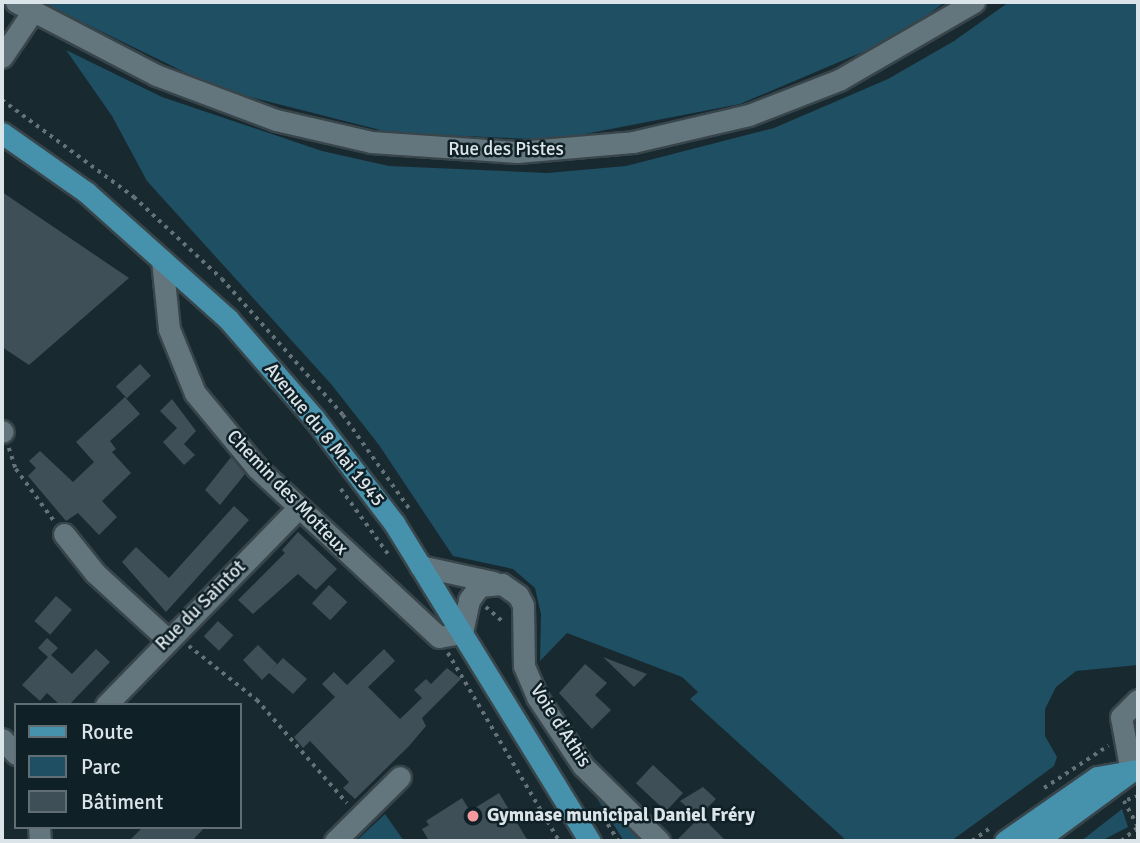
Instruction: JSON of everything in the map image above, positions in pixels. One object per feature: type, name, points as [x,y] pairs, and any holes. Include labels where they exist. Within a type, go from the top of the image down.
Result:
[{"type":"main road","name":"Avenue du 8 Mai 1945","points":[[2,133],[86,192],[228,319],[314,418],[367,482],[590,841]]},
{"type":"main road","points":[[1004,841],[1097,778],[1135,771]]},
{"type":"main road","points":[[1036,841],[1135,771]]},
{"type":"street","name":"Rue des Pistes","points":[[24,6],[156,75],[276,120],[372,142],[517,152],[633,142],[749,115],[839,80],[974,2]]},
{"type":"street","points":[[2,57],[24,6]]},
{"type":"street","name":"Chemin des Motteux","points":[[162,260],[169,328],[195,393],[257,468],[439,637]]},
{"type":"street","name":"Rue du Saintot","points":[[108,703],[298,508]]},
{"type":"street","points":[[64,534],[95,573],[171,637]]},
{"type":"street","points":[[420,566],[493,582]]},
{"type":"street","points":[[439,637],[462,633],[471,596],[479,586],[493,582]]},
{"type":"street","name":"Voie d'Athis","points":[[493,582],[512,590],[523,605],[524,666],[537,697],[583,766],[659,841]]},
{"type":"street","points":[[1135,771],[1122,738],[1121,717],[1138,700]]},
{"type":"street","points":[[2,738],[14,752]]},
{"type":"street","points":[[335,841],[400,778]]},
{"type":"path","points":[[2,100],[26,116]]},
{"type":"path","points":[[3,431],[16,469],[64,534]]},
{"type":"path","name":"Avenue du 8 Mai 1945","points":[[338,484],[394,562]]},
{"type":"path","points":[[171,637],[257,701],[360,818]]},
{"type":"path","points":[[439,637],[559,841]]},
{"type":"path","points":[[1083,759],[1122,738]]},
{"type":"path","points":[[1121,841],[1138,827],[1124,801]]},
{"type":"green space","points":[[41,2],[945,2],[898,37],[740,104],[554,140],[392,133],[219,89]]},
{"type":"green space","points":[[1009,2],[1138,2],[1138,665],[1076,671],[1056,687],[1045,709],[1045,736],[1057,757],[1054,766],[951,841],[847,841],[690,699],[698,692],[682,677],[567,633],[540,661],[541,614],[535,588],[513,569],[453,556],[379,445],[331,384],[147,181],[112,116],[66,50],[162,97],[322,151],[389,166],[547,173],[626,166],[774,128],[888,79],[954,41]]},
{"type":"green space","points":[[584,778],[597,790],[596,796],[643,841],[624,841]]},
{"type":"green space","points":[[1122,809],[1128,827],[1101,841],[1081,841]]},
{"type":"green space","points":[[385,814],[404,841],[356,841]]},
{"type":"building","points":[[2,192],[129,278],[29,365],[2,347]]},
{"type":"building","points":[[140,364],[151,376],[127,398],[116,387]]},
{"type":"building","points":[[125,397],[140,414],[110,441],[116,449],[112,452],[131,473],[102,501],[117,517],[99,535],[78,513],[66,521],[28,476],[36,468],[29,461],[40,451],[73,482],[94,462],[76,442]]},
{"type":"building","points":[[172,399],[196,431],[184,444],[195,455],[184,465],[163,442],[177,428],[160,411]]},
{"type":"building","points":[[231,457],[245,474],[220,505],[205,490]]},
{"type":"building","points":[[234,506],[249,520],[166,612],[122,562],[136,547],[169,578]]},
{"type":"building","points":[[298,532],[337,569],[316,590],[298,574],[253,614],[238,600],[285,553],[282,550]]},
{"type":"building","points":[[329,585],[347,602],[330,620],[312,603]]},
{"type":"building","points":[[56,596],[72,610],[50,635],[34,621]]},
{"type":"building","points":[[218,621],[233,635],[219,651],[204,636]]},
{"type":"building","points":[[47,638],[58,648],[51,655],[72,674],[96,649],[110,662],[71,703],[58,703],[47,693],[40,701],[22,685],[48,657],[38,648]]},
{"type":"building","points":[[258,645],[277,664],[271,671],[283,658],[307,679],[293,694],[269,673],[262,680],[243,660]]},
{"type":"building","points":[[384,649],[395,661],[368,687],[400,719],[422,698],[414,690],[426,679],[431,684],[447,668],[461,679],[422,718],[426,726],[409,746],[355,799],[343,788],[349,782],[310,741],[303,748],[294,737],[335,697],[322,684],[334,672],[347,685]]},
{"type":"building","points":[[603,657],[647,674],[634,687]]},
{"type":"building","points":[[585,664],[607,683],[595,695],[611,710],[592,729],[559,693]]},
{"type":"building","points":[[653,765],[683,793],[666,811],[636,783]]},
{"type":"building","points":[[703,787],[716,799],[698,817],[680,801]]},
{"type":"building","name":"Gymnase municipal Daniel Fréry","points":[[499,793],[528,841],[429,841],[422,829],[429,825],[426,821],[462,798],[470,811]]},
{"type":"building","points":[[701,816],[726,841],[676,841]]},
{"type":"building","points":[[141,829],[203,829],[192,841],[129,841]]},
{"type":"place","name":"Gymnase municipal Daniel Fréry","points":[[473,816]]}]
